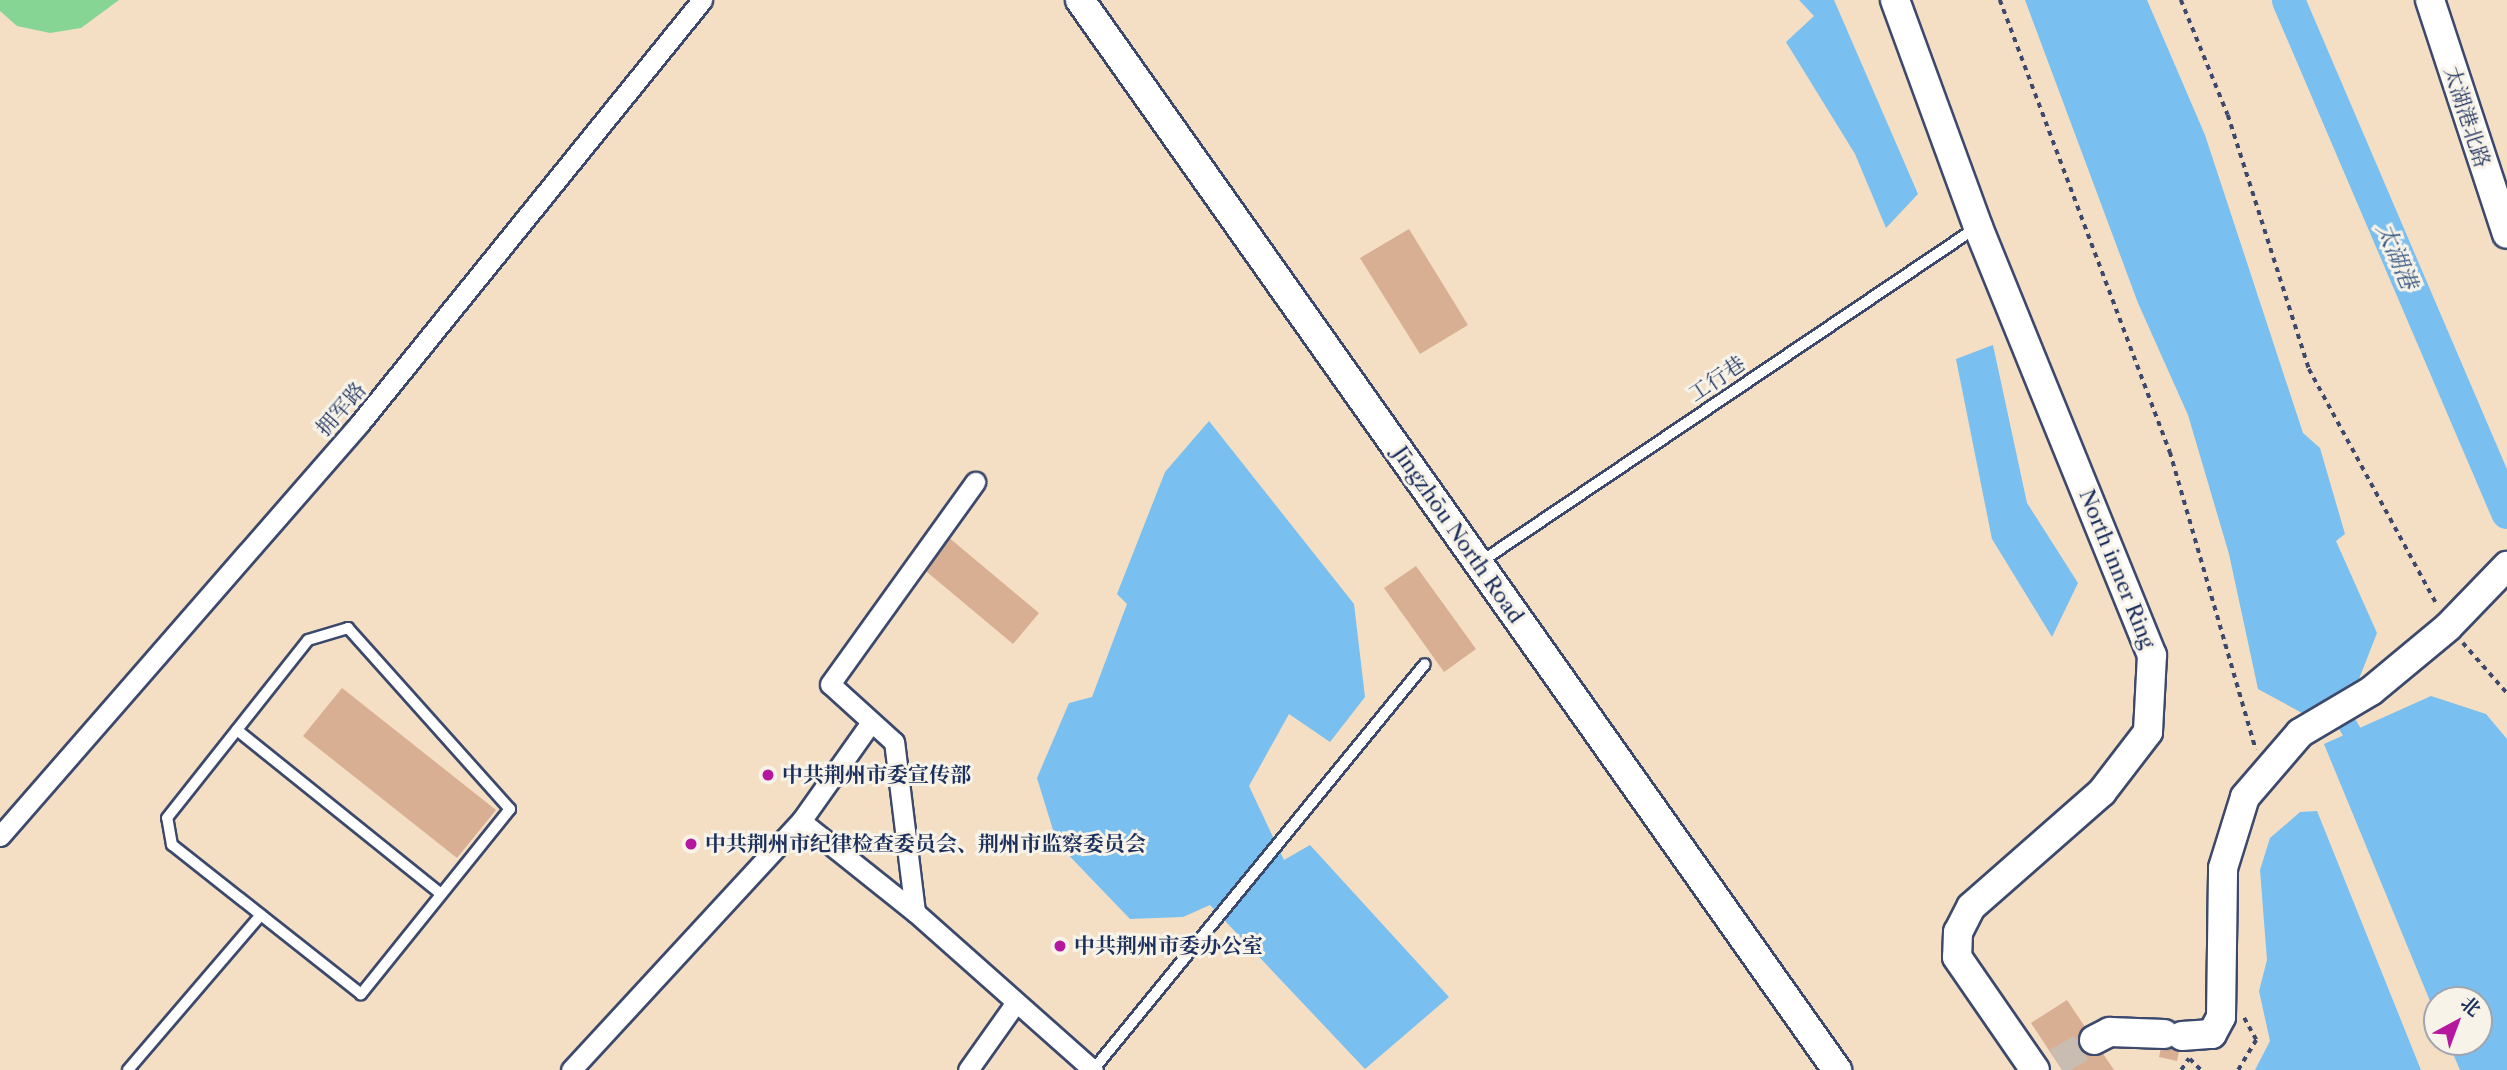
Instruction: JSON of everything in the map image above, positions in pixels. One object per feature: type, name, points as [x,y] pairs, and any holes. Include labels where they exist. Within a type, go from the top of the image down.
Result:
[{"type":"street","name":"拥军路","points":[[0,836],[369,412],[702,0]]},
{"type":"street","name":"Jīngzhōu North Road","points":[[1080,0],[1837,1070]]},
{"type":"street","name":"North inner Ring","points":[[1895,0],[1978,227],[2152,655],[2147,732],[2102,792],[1971,907],[1958,932],[1957,957],[2046,1067]]},
{"type":"street","name":"太湖港北路","points":[[2430,0],[2507,234]]},
{"type":"street","points":[[915,912],[894,742],[830,684],[975,482]]},
{"type":"street","points":[[2094,1040],[2110,1032],[2178,1043],[2212,1034],[2221,1002],[2223,868],[2245,797],[2300,733],[2371,691],[2453,622],[2507,565]]},
{"type":"street","points":[[570,1070],[801,821],[871,722]]},
{"type":"street","points":[[801,821],[915,912],[1014,1005],[1093,1070]]},
{"type":"street","points":[[968,1070],[1014,1005]]},
{"type":"lane","name":"工行巷","points":[[1478,563],[1978,227]]},
{"type":"lane","points":[[348,628],[510,809],[441,894],[361,994],[172,845],[167,818],[309,640],[348,628]]},
{"type":"lane","points":[[1093,1070],[1425,664]]},
{"type":"lane","points":[[237,730],[441,894]]},
{"type":"lane","points":[[128,1070],[261,915]]},
{"type":"path","points":[[2000,0],[2170,452],[2263,775]]},
{"type":"path","points":[[2181,0],[2228,115],[2309,369],[2453,622],[2507,693]]},
{"type":"path","points":[[2221,1002],[2247,1020],[2256,1040],[2238,1070]]},
{"type":"path","points":[[2178,1043],[2202,1070]]},
{"type":"green space","points":[[0,0],[119,0],[81,28],[50,33],[17,26],[0,11]]},
{"type":"water","points":[[1799,0],[1834,0],[1918,194],[1886,228],[1855,154],[1786,42],[1814,16]]},
{"type":"water","points":[[2025,0],[2147,0],[2205,135],[2303,433],[2320,448],[2345,534],[2336,541],[2377,633],[2359,679],[2302,713],[2258,689],[2229,554],[2188,415],[2138,303]]},
{"type":"water","points":[[1993,345],[2027,503],[2078,583],[2052,637],[1992,539],[1956,359]]},
{"type":"water","points":[[1209,421],[1354,604],[1365,697],[1330,742],[1289,714],[1249,786],[1284,860],[1310,845],[1449,997],[1365,1069],[1210,905],[1183,917],[1130,919],[1057,843],[1037,778],[1069,703],[1092,697],[1127,604],[1117,594],[1165,472]]},
{"type":"water","points":[[2431,696],[2486,714],[2507,739],[2507,1070],[2460,1070],[2454,1056],[2493,1056],[2493,986],[2424,986],[2324,744]]},
{"type":"water","points":[[2317,811],[2421,1070],[2255,1070],[2270,1041],[2259,991],[2267,960],[2260,870],[2270,838],[2300,812]]},
{"type":"building","points":[[1409,229],[1468,325],[1420,354],[1360,258]]},
{"type":"building","points":[[947,536],[1039,613],[1013,644],[921,567]]},
{"type":"building","points":[[1416,566],[1476,649],[1444,672],[1384,588]]},
{"type":"building","points":[[342,688],[496,810],[457,858],[303,736]]},
{"type":"building","points":[[2067,1000],[2114,1070],[2062,1070],[2031,1023]]},
{"type":"building","points":[[2167,1020],[2185,1023],[2177,1061],[2159,1057]]},
{"type":"waterway","name":"太湖港","points":[[2288,0],[2507,512]]},
{"type":"waterway","points":[[2317,673],[2364,753]]},
{"type":"tunnel","points":[[2057,1062],[2094,1040]]},
{"type":"place","name":"中共荆州市委宣传部","points":[[768,775]]},
{"type":"place","name":"中共荆州市纪律检查委员会、荆州市监察委员会","points":[[691,844]]},
{"type":"place","name":"中共荆州市委办公室","points":[[1060,946]]}]
